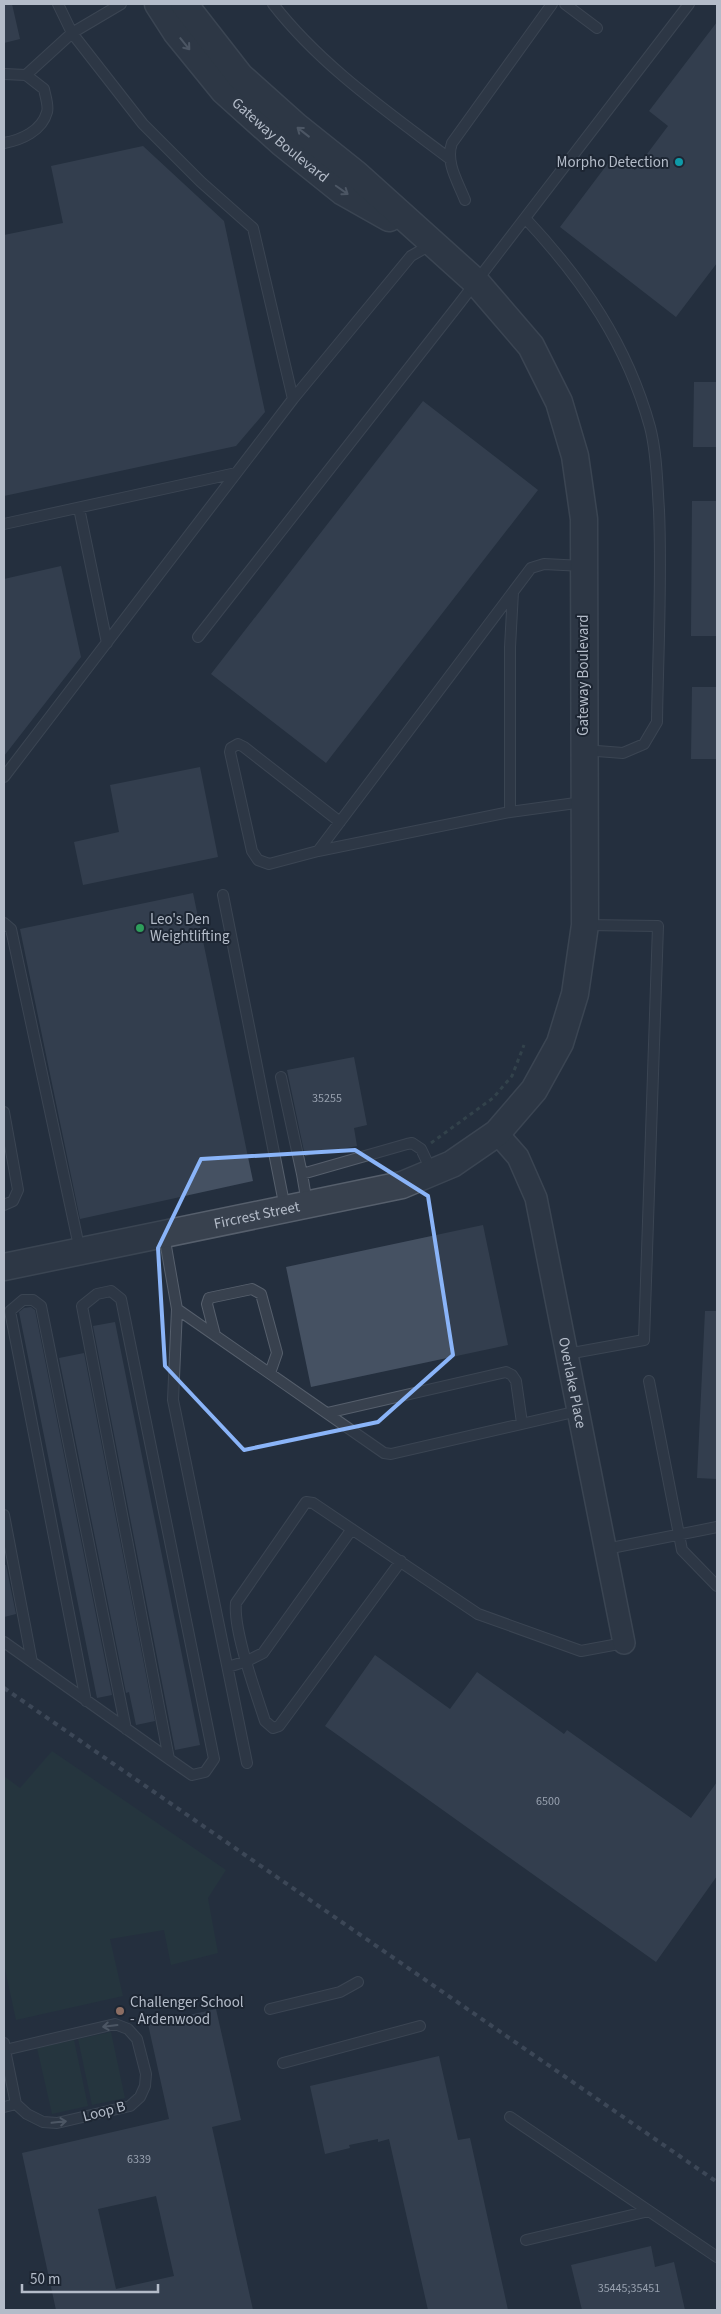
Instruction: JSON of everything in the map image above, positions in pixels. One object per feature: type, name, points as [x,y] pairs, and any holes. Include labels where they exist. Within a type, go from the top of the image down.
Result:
[{"type":"street","name":"Gateway Boulevard","points":[[158,4],[176,32],[224,91],[282,143],[343,192],[433,243]]},
{"type":"street","name":"Gateway Boulevard","points":[[184,4],[240,76],[296,126],[356,174],[476,282],[531,346],[559,402],[576,465],[584,519],[583,802],[585,924],[575,994],[560,1043],[534,1090],[497,1133]]},
{"type":"street","name":"Fircrest Street","points":[[4,1267],[402,1185],[427,1162],[452,1164],[497,1133]]},
{"type":"street","name":"Overlake Place","points":[[497,1133],[518,1157],[536,1198],[624,1643]]},
{"type":"lane","points":[[58,4],[72,33],[143,124],[201,182],[253,228],[293,399]]},
{"type":"lane","points":[[26,75],[72,33],[121,4]]},
{"type":"lane","points":[[273,4],[290,26],[335,68],[450,159]]},
{"type":"lane","points":[[465,200],[451,166],[450,150],[452,143],[552,4]]},
{"type":"lane","points":[[566,4],[597,28]]},
{"type":"lane","points":[[198,637],[476,282],[689,4]]},
{"type":"lane","points":[[4,74],[26,75],[44,88],[48,111],[41,125],[20,140],[4,143]]},
{"type":"lane","points":[[525,218],[570,269],[596,305],[614,335],[650,428],[657,468],[660,547],[657,722],[644,744],[623,753],[583,750]]},
{"type":"lane","points":[[4,777],[293,399],[411,256],[433,243]]},
{"type":"lane","points":[[4,524],[236,474]]},
{"type":"lane","points":[[79,508],[106,643]]},
{"type":"lane","points":[[318,851],[531,568],[544,564],[584,566]]},
{"type":"lane","points":[[510,812],[510,647],[513,591]]},
{"type":"lane","points":[[340,822],[244,747],[238,744],[231,748],[230,752],[255,857],[269,864],[318,851],[510,812],[583,802]]},
{"type":"lane","points":[[223,895],[296,1206]]},
{"type":"lane","points":[[4,923],[11,929],[80,1251]]},
{"type":"lane","points":[[567,1354],[644,1340],[658,926],[585,924]]},
{"type":"lane","points":[[280,1077],[302,1174],[296,1206]]},
{"type":"lane","points":[[4,1112],[18,1190],[13,1201],[4,1206]]},
{"type":"lane","points":[[302,1174],[406,1144],[416,1145],[427,1162]]},
{"type":"lane","points":[[163,1234],[177,1308],[173,1400],[247,1763]]},
{"type":"lane","points":[[215,1335],[207,1304],[210,1298],[252,1289],[258,1291],[261,1294],[277,1353],[270,1372]]},
{"type":"lane","points":[[4,1642],[86,1701],[126,1729],[169,1759],[192,1775],[205,1772],[214,1758],[121,1299],[110,1291],[97,1294],[82,1306],[169,1759]]},
{"type":"lane","points":[[86,1701],[7,1310],[23,1300],[33,1300],[41,1306],[126,1729]]},
{"type":"lane","points":[[177,1308],[270,1372],[378,1451],[391,1454],[578,1411]]},
{"type":"lane","points":[[326,1413],[506,1372],[512,1375],[516,1381],[522,1424]]},
{"type":"lane","points":[[649,1381],[682,1550],[717,1586]]},
{"type":"lane","points":[[401,1562],[277,1728],[273,1728],[265,1722],[235,1613],[236,1604],[306,1502],[313,1503],[352,1529],[401,1562],[478,1614],[581,1650],[624,1643]]},
{"type":"lane","points":[[4,1515],[32,1662]]},
{"type":"lane","points":[[606,1549],[717,1527]]},
{"type":"lane","points":[[228,1667],[263,1653],[352,1529]]},
{"type":"lane","points":[[270,2009],[340,1992],[358,1982]]},
{"type":"lane","name":"Loop B","points":[[115,2024],[128,2029],[137,2039],[146,2074],[145,2086],[140,2097],[130,2106],[57,2123],[43,2122],[27,2114],[16,2104],[4,2046],[115,2024]]},
{"type":"lane","points":[[283,2063],[420,2026]]},
{"type":"lane","points":[[4,2107],[16,2104]]},
{"type":"lane","points":[[510,2117],[717,2257]]},
{"type":"lane","points":[[526,2240],[649,2211]]},
{"type":"path","points":[[427,1162],[432,1142],[492,1098],[512,1076],[524,1045]]},
{"type":"highlighted area","points":[[355,1150],[428,1196],[453,1355],[378,1422],[244,1450],[165,1366],[158,1248],[201,1159]]},
{"type":"green space","points":[[52,1751],[226,1870],[208,1898],[218,1953],[171,1965],[164,1930],[110,1939],[123,1996],[16,2020],[4,1965],[4,1776],[20,1788]]},
{"type":"green space","points":[[111,2032],[125,2098],[92,2105],[78,2039]]},
{"type":"green space","points":[[74,2040],[88,2106],[52,2114],[37,2048]]},
{"type":"building","points":[[4,4],[12,4],[20,39],[4,43]]},
{"type":"building","name":"Morpho Detection","points":[[717,22],[717,263],[676,317],[560,227],[615,154],[635,170],[668,126],[649,111]]},
{"type":"building","points":[[143,146],[224,221],[265,412],[236,446],[4,496],[4,235],[63,223],[51,166]]},
{"type":"building","points":[[694,382],[717,382],[717,447],[693,447]]},
{"type":"building","points":[[423,401],[538,490],[326,763],[211,674]]},
{"type":"building","points":[[692,501],[717,501],[717,636],[691,636]]},
{"type":"building","points":[[61,566],[81,657],[4,756],[4,579]]},
{"type":"building","points":[[692,687],[717,687],[717,759],[691,759]]},
{"type":"building","points":[[200,767],[218,857],[83,885],[74,842],[119,832],[110,785]]},
{"type":"building","points":[[193,893],[253,1181],[80,1219],[20,929]]},
{"type":"building","points":[[354,1057],[367,1125],[354,1128],[357,1146],[305,1156],[287,1070]]},
{"type":"building","points":[[483,1225],[508,1345],[311,1387],[286,1267]]},
{"type":"building","points":[[31,1307],[35,1310],[112,1695],[97,1698],[19,1312],[24,1308]]},
{"type":"building","points":[[705,1311],[717,1311],[717,1479],[697,1478]]},
{"type":"building","points":[[115,1322],[200,1745],[175,1750],[93,1326]]},
{"type":"building","points":[[84,1353],[155,1721],[136,1725],[129,1692],[126,1693],[59,1358]]},
{"type":"building","points":[[4,1565],[6,1565],[16,1614],[4,1617]]},
{"type":"building","points":[[375,1655],[450,1709],[477,1672],[564,1734],[567,1730],[691,1818],[717,1782],[717,1876],[656,1962],[325,1726]]},
{"type":"building","points":[[216,2009],[241,2120],[212,2127],[253,2310],[56,2310],[22,2153],[169,2119],[148,2024]],"holes":[[[156,2196],[174,2276],[116,2289],[98,2209]]]},
{"type":"building","points":[[439,2056],[458,2140],[470,2138],[508,2310],[428,2310],[389,2139],[378,2142],[378,2139],[349,2145],[350,2148],[325,2154],[310,2086]]},
{"type":"building","points":[[651,2246],[655,2267],[674,2262],[685,2310],[582,2310],[571,2265]]},
{"type":"railway","points":[[4,1688],[717,2182]]},
{"type":"place","name":"Morpho Detection","points":[[679,162]]},
{"type":"place","name":"Leo's Den Weightlifting","points":[[140,928]]},
{"type":"place","name":"Challenger School - Ardenwood","points":[[120,2011]]}]
